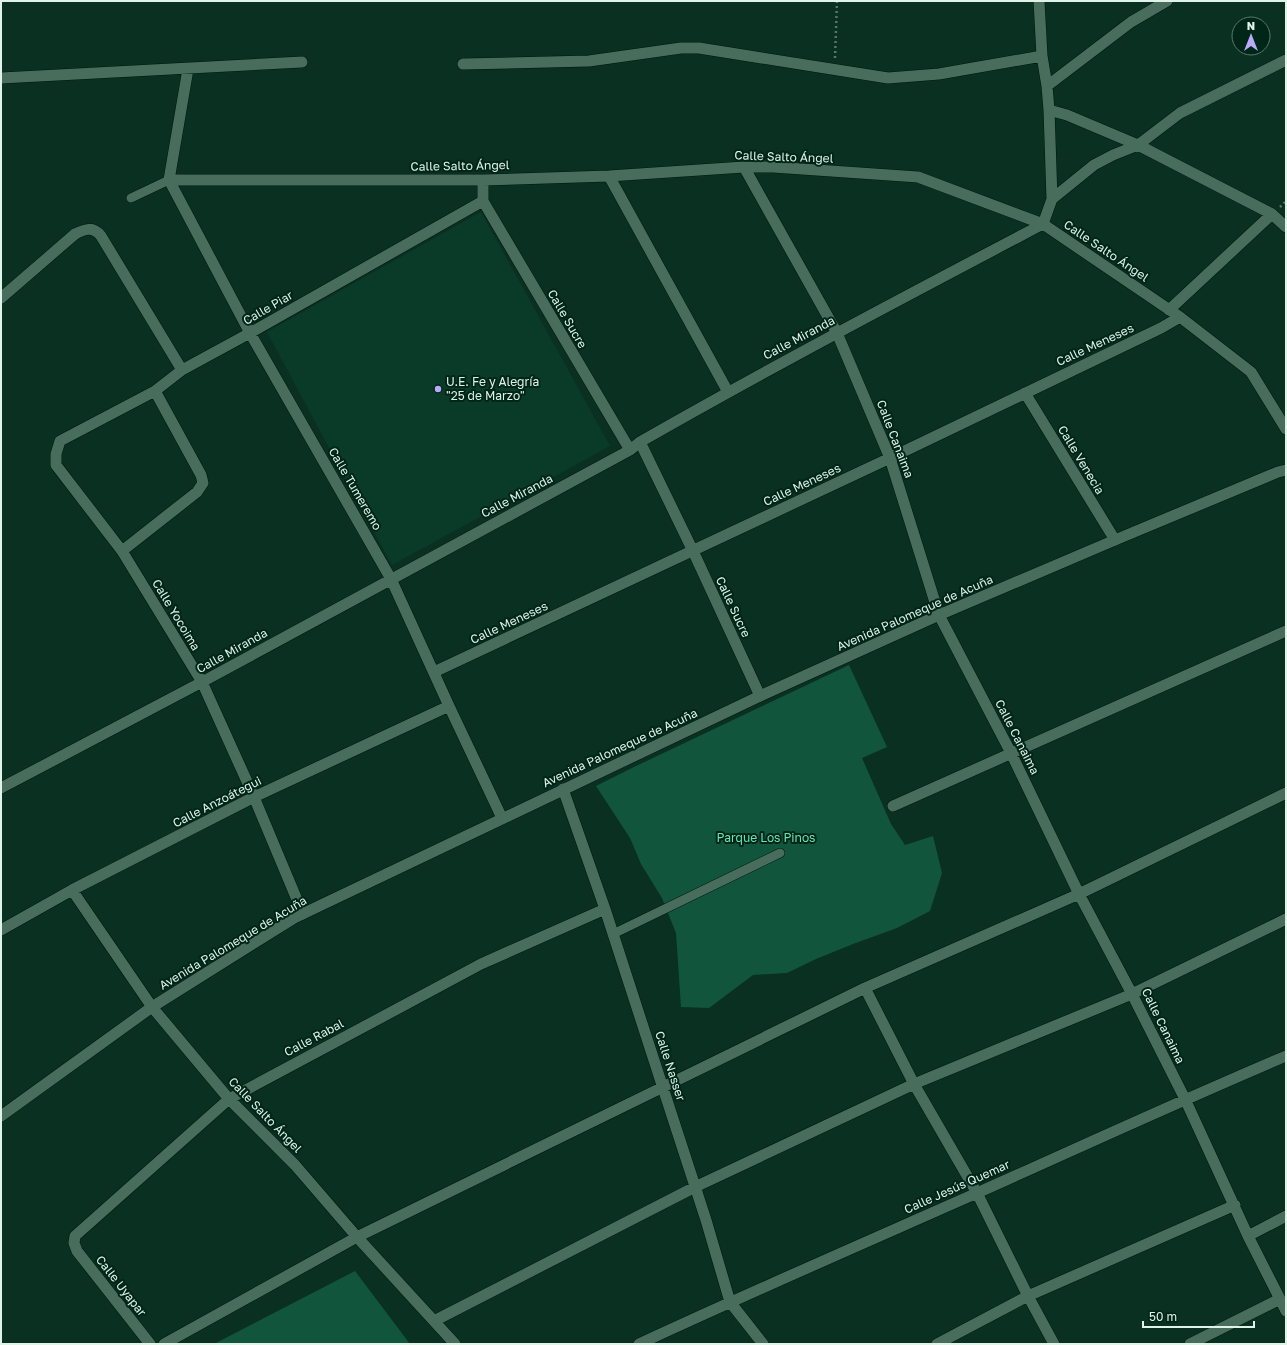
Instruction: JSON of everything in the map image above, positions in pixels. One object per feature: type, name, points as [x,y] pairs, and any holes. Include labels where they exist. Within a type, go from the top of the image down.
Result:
[{"type":"street","points":[[1039,1],[1042,56],[1047,86],[1052,199],[1043,224]]},
{"type":"street","points":[[1047,86],[1131,22],[1167,1]]},
{"type":"street","points":[[463,64],[589,61],[681,48],[699,48],[888,78],[938,74],[1042,56]]},
{"type":"street","points":[[1052,199],[1094,165],[1113,155],[1138,146],[1180,113],[1286,60]]},
{"type":"street","points":[[1,78],[302,62]]},
{"type":"street","points":[[169,180],[188,69]]},
{"type":"street","points":[[1048,110],[1067,115],[1138,146],[1272,214],[1286,227]]},
{"type":"street","name":"Calle Salto Ángel","points":[[169,180],[483,180],[609,176],[744,167],[773,167],[918,177],[1043,224],[1180,317],[1251,372],[1286,429]]},
{"type":"street","name":"Calle Canaima","points":[[744,167],[837,333],[890,458],[939,615],[1011,753],[1079,894],[1185,1099],[1248,1236],[1286,1311]]},
{"type":"street","points":[[609,176],[728,392]]},
{"type":"street","name":"Calle Tumeremo","points":[[169,180],[250,333],[391,579],[502,818]]},
{"type":"street","points":[[483,180],[483,201]]},
{"type":"street","name":"Calle Piar","points":[[56,454],[60,441],[155,391],[182,370],[483,201]]},
{"type":"street","name":"Calle Sucre","points":[[483,201],[630,450]]},
{"type":"street","points":[[1169,310],[1272,214]]},
{"type":"street","name":"Calle Miranda","points":[[1,788],[202,682],[630,450],[640,442],[728,392],[1043,224]]},
{"type":"street","points":[[1,298],[75,234],[84,230],[93,229],[98,231],[182,370]]},
{"type":"street","name":"Calle Meneses","points":[[434,672],[890,458],[1161,328],[1180,317]]},
{"type":"street","points":[[122,551],[197,492],[203,483],[201,475],[155,391]]},
{"type":"street","name":"Calle Venecia","points":[[1025,393],[1115,540]]},
{"type":"street","name":"Calle Sucre","points":[[640,442],[693,551],[760,696]]},
{"type":"street","name":"Calle Yocoima","points":[[56,454],[56,465],[122,551],[202,682],[254,797],[303,914]]},
{"type":"street","name":"Avenida Palomeque de Acuña","points":[[1,1116],[152,1007],[294,918],[760,696],[939,615],[1115,540],[1286,470]]},
{"type":"street","points":[[893,806],[1286,631]]},
{"type":"street","name":"Calle Anzoátegui","points":[[1,930],[72,890],[254,797],[449,706]]},
{"type":"street","name":"Calle Nasser","points":[[563,789],[605,909],[706,1220],[730,1302],[763,1344]]},
{"type":"street","points":[[164,1344],[357,1238],[865,988],[1079,894],[1286,792]]},
{"type":"street","name":"Calle Salto Ángel","points":[[72,890],[152,1007],[229,1099],[295,1165],[357,1238],[455,1344]]},
{"type":"street","name":"Calle Rabal","points":[[74,1243],[75,1236],[229,1099],[481,964],[605,909]]},
{"type":"street","points":[[434,1322],[695,1187],[914,1084],[1132,994],[1286,919]]},
{"type":"street","points":[[865,988],[914,1084],[977,1193],[1028,1296],[1054,1344]]},
{"type":"street","name":"Calle Jesús Quemar","points":[[639,1344],[1185,1099],[1286,1056]]},
{"type":"street","points":[[937,1344],[1028,1296],[1235,1205]]},
{"type":"street","points":[[1248,1236],[1286,1216]]},
{"type":"street","name":"Calle Uyapar","points":[[74,1243],[77,1251],[150,1344]]},
{"type":"street","points":[[1190,1344],[1280,1299]]},
{"type":"lane","points":[[131,198],[169,180]]},
{"type":"lane","points":[[613,934],[780,853]]},
{"type":"path","points":[[835,70],[837,1]]},
{"type":"shaded area","name":"U.E. Fe y Alegría \"25 de Marzo\"","points":[[481,212],[610,446],[392,565],[267,332]]},
{"type":"green space","name":"Parque Los Pinos","points":[[849,665],[887,747],[862,758],[891,824],[905,845],[933,836],[942,873],[930,911],[897,928],[816,959],[787,973],[753,975],[709,1008],[681,1007],[676,933],[662,898],[641,864],[630,838],[596,786]]},
{"type":"green space","points":[[355,1271],[410,1344],[214,1344]]},
{"type":"place","name":"U.E. Fe y Alegría \"25 de Marzo\"","points":[[438,389]]}]
